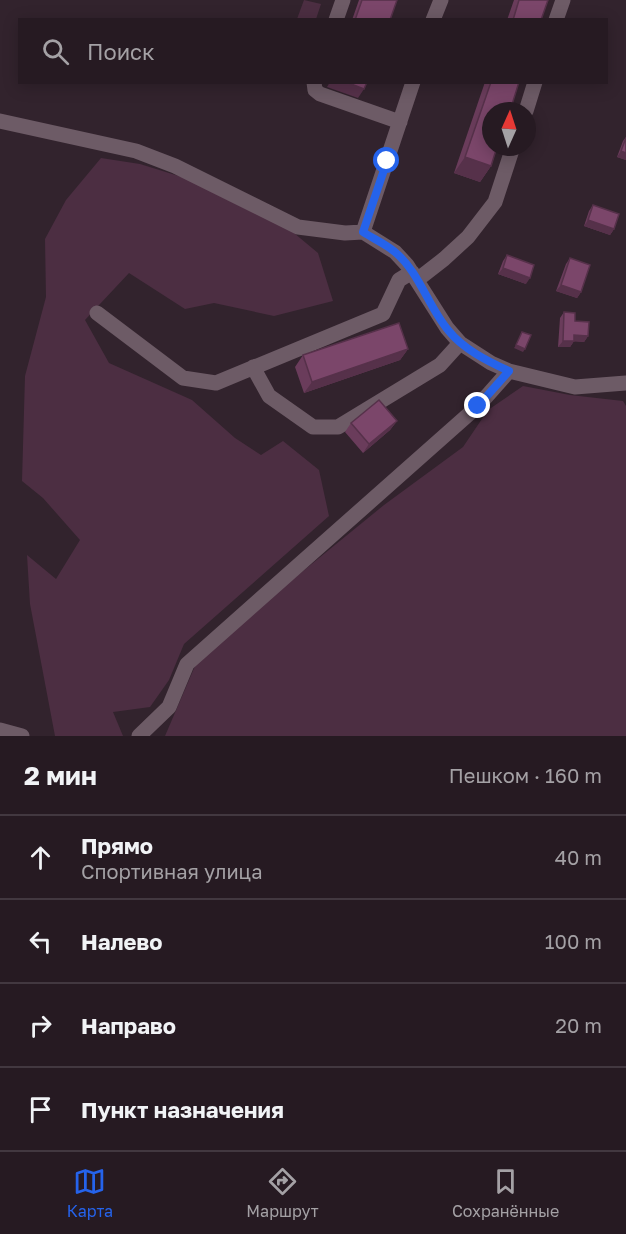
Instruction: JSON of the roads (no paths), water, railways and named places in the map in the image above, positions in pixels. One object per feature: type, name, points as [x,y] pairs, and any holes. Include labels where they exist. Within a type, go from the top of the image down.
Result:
[{"type":"street","points":[[337,18],[343,0]]},
{"type":"street","points":[[435,18],[441,0]]},
{"type":"street","points":[[557,18],[563,0]]},
{"type":"street","points":[[314,84],[315,90],[320,94],[400,122]]},
{"type":"street","points":[[363,232],[412,84]]},
{"type":"street","points":[[529,102],[534,84]]},
{"type":"street","points":[[0,121],[136,152],[175,166],[298,227],[345,233],[363,232],[395,252],[415,276],[447,328],[460,343],[491,363],[509,371],[575,387],[626,383]]},
{"type":"street","points":[[97,313],[183,378],[216,383],[383,314],[399,280],[415,276],[444,259],[468,237],[495,202],[510,156]]},
{"type":"street","points":[[253,367],[269,396],[313,427],[338,426],[440,365],[460,343]]},
{"type":"street","points":[[139,736],[169,707],[187,664],[478,406],[509,371]]},
{"type":"street","points":[[0,730],[22,736]]}]
